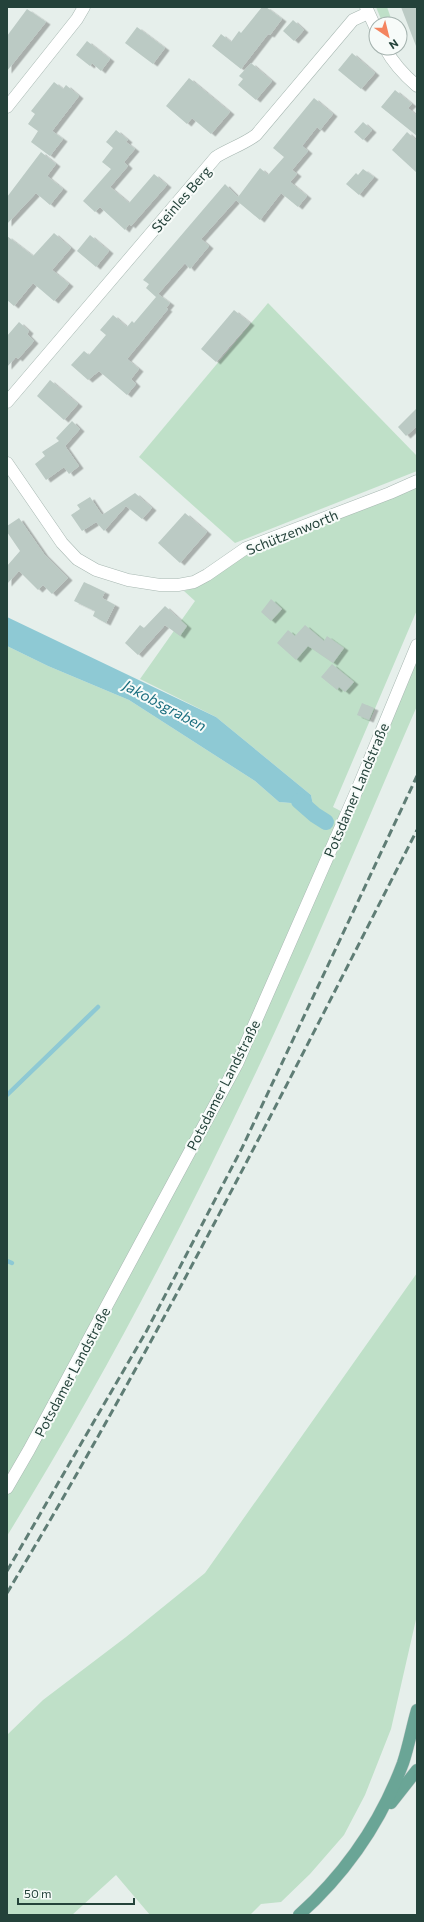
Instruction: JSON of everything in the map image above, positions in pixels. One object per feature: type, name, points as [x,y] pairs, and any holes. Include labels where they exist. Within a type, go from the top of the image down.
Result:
[{"type":"main road","points":[[298,1915],[339,1874],[358,1851],[376,1821],[403,1762],[417,1710]]},
{"type":"main road","points":[[376,1821],[417,1770]]},
{"type":"street","points":[[7,108],[76,20],[84,7]]},
{"type":"street","name":"Steinles Berg","points":[[7,402],[216,157],[228,149],[247,142],[256,135],[353,20],[367,10]]},
{"type":"street","points":[[389,56],[406,76],[417,86]]},
{"type":"street","name":"Schützenworth","points":[[7,463],[62,543],[77,559],[96,570],[128,580],[160,585],[178,585],[194,582],[246,548],[390,493],[417,481]]},
{"type":"street","name":"Potsdamer Landstraße","points":[[7,1488],[29,1450],[237,1064],[357,790],[417,645]]},
{"type":"green space","points":[[376,7],[387,7],[390,16],[380,16]]},
{"type":"green space","points":[[268,303],[417,456],[417,471],[235,543],[139,457]]},
{"type":"green space","points":[[417,487],[417,610],[333,807],[352,817],[417,661],[417,706],[286,1008],[206,1175],[111,1358],[7,1536],[7,646],[48,666],[129,700],[255,781],[279,802],[291,803],[307,818],[315,816],[311,795],[216,717],[140,679],[195,601],[184,591],[196,587],[251,550],[316,527]]},
{"type":"green space","points":[[417,1273],[417,1615],[391,1729],[365,1795],[344,1835],[310,1874],[281,1902],[261,1904],[250,1915],[150,1915],[116,1875],[72,1915],[7,1915],[7,1735],[43,1700],[126,1637],[205,1573]]},
{"type":"water","points":[[7,617],[216,717],[311,795],[315,815],[307,818],[291,803],[279,802],[255,781],[129,700],[48,666],[7,646]]},
{"type":"building","points":[[262,7],[266,7],[282,19],[270,35],[268,34],[241,69],[212,46],[221,34],[231,42],[239,31],[241,33]]},
{"type":"building","points":[[401,7],[417,7],[417,46],[408,25],[408,16],[404,16]]},
{"type":"building","points":[[27,9],[46,22],[7,71],[7,36]]},
{"type":"building","points":[[293,20],[304,30],[294,41],[283,31]]},
{"type":"building","points":[[137,27],[165,48],[153,64],[125,43]]},
{"type":"building","points":[[87,41],[110,59],[101,71],[92,63],[90,66],[76,55]]},
{"type":"building","points":[[352,53],[375,73],[361,89],[338,70]]},
{"type":"building","points":[[251,63],[272,81],[256,100],[238,85],[243,79],[239,76]]},
{"type":"building","points":[[189,78],[230,112],[211,134],[192,118],[187,124],[166,106]]},
{"type":"building","points":[[54,82],[63,89],[66,85],[79,96],[52,131],[63,139],[50,156],[31,142],[38,131],[28,124],[35,114],[31,111]]},
{"type":"building","points":[[395,90],[412,104],[408,108],[417,116],[417,136],[381,107]]},
{"type":"building","points":[[314,98],[333,114],[320,130],[317,127],[302,146],[308,151],[292,170],[297,174],[290,182],[307,196],[298,207],[281,193],[260,220],[236,200],[201,239],[209,246],[190,269],[185,263],[158,294],[170,303],[166,308],[168,309],[127,359],[139,369],[131,379],[136,384],[127,395],[99,371],[88,380],[71,365],[84,351],[89,355],[106,335],[100,330],[113,315],[127,327],[132,321],[134,323],[156,297],[146,288],[149,284],[143,280],[225,184],[238,197],[260,168],[268,175],[284,157],[273,148]]},
{"type":"building","points":[[363,122],[372,130],[363,140],[354,132]]},
{"type":"building","points":[[116,130],[128,140],[126,142],[135,149],[124,162],[128,166],[110,187],[129,203],[154,174],[167,185],[131,226],[129,224],[125,230],[100,207],[95,212],[83,201],[111,169],[102,162],[113,148],[106,142]]},
{"type":"building","points":[[407,132],[417,141],[417,173],[392,150]]},
{"type":"building","points":[[41,152],[56,164],[47,176],[63,189],[50,205],[36,193],[7,224],[7,197]]},
{"type":"building","points":[[363,169],[374,177],[359,195],[346,184],[356,173],[358,175]]},
{"type":"building","points":[[54,233],[71,248],[52,270],[69,284],[54,301],[33,283],[14,306],[7,300],[7,236],[33,256]]},
{"type":"building","points":[[90,235],[109,251],[96,267],[77,251]]},
{"type":"building","points":[[234,310],[250,323],[216,362],[201,349]]},
{"type":"building","points":[[19,322],[29,331],[27,334],[34,341],[18,359],[16,357],[7,367],[7,336]]},
{"type":"building","points":[[50,380],[78,404],[64,420],[37,396]]},
{"type":"building","points":[[417,408],[417,426],[406,436],[398,427]]},
{"type":"building","points":[[72,421],[80,429],[65,446],[79,466],[69,474],[64,467],[46,480],[35,464],[45,456],[42,452],[59,441],[56,438]]},
{"type":"building","points":[[135,493],[152,508],[142,519],[126,506],[104,531],[96,522],[82,531],[71,515],[80,509],[77,505],[90,497],[102,515]]},
{"type":"building","points":[[185,513],[207,532],[180,563],[158,543]]},
{"type":"building","points":[[19,518],[44,554],[68,578],[52,594],[43,585],[38,590],[19,571],[7,584],[7,566],[20,551],[7,532],[7,526]]},
{"type":"building","points":[[84,582],[105,592],[102,598],[115,605],[106,623],[93,616],[95,611],[74,601]]},
{"type":"building","points":[[271,599],[282,609],[271,621],[261,612]]},
{"type":"building","points":[[165,606],[187,626],[180,636],[165,625],[138,655],[125,643],[140,625],[144,628]]},
{"type":"building","points":[[305,625],[324,641],[327,636],[344,648],[333,663],[308,646],[296,660],[277,643],[288,630],[295,636]]},
{"type":"building","points":[[332,664],[354,682],[345,692],[339,687],[337,690],[321,677]]},
{"type":"building","points":[[362,703],[374,708],[369,720],[357,715]]},
{"type":"waterway","name":"Jakobsgraben","points":[[299,801],[315,815],[326,822]]},
{"type":"waterway","points":[[7,1095],[98,1007]]},
{"type":"waterway","points":[[7,1261],[12,1263]]},
{"type":"railway","points":[[7,1571],[146,1332],[242,1148],[417,776]]},
{"type":"railway","points":[[7,1593],[62,1500],[168,1310],[319,1023],[417,830]]}]
